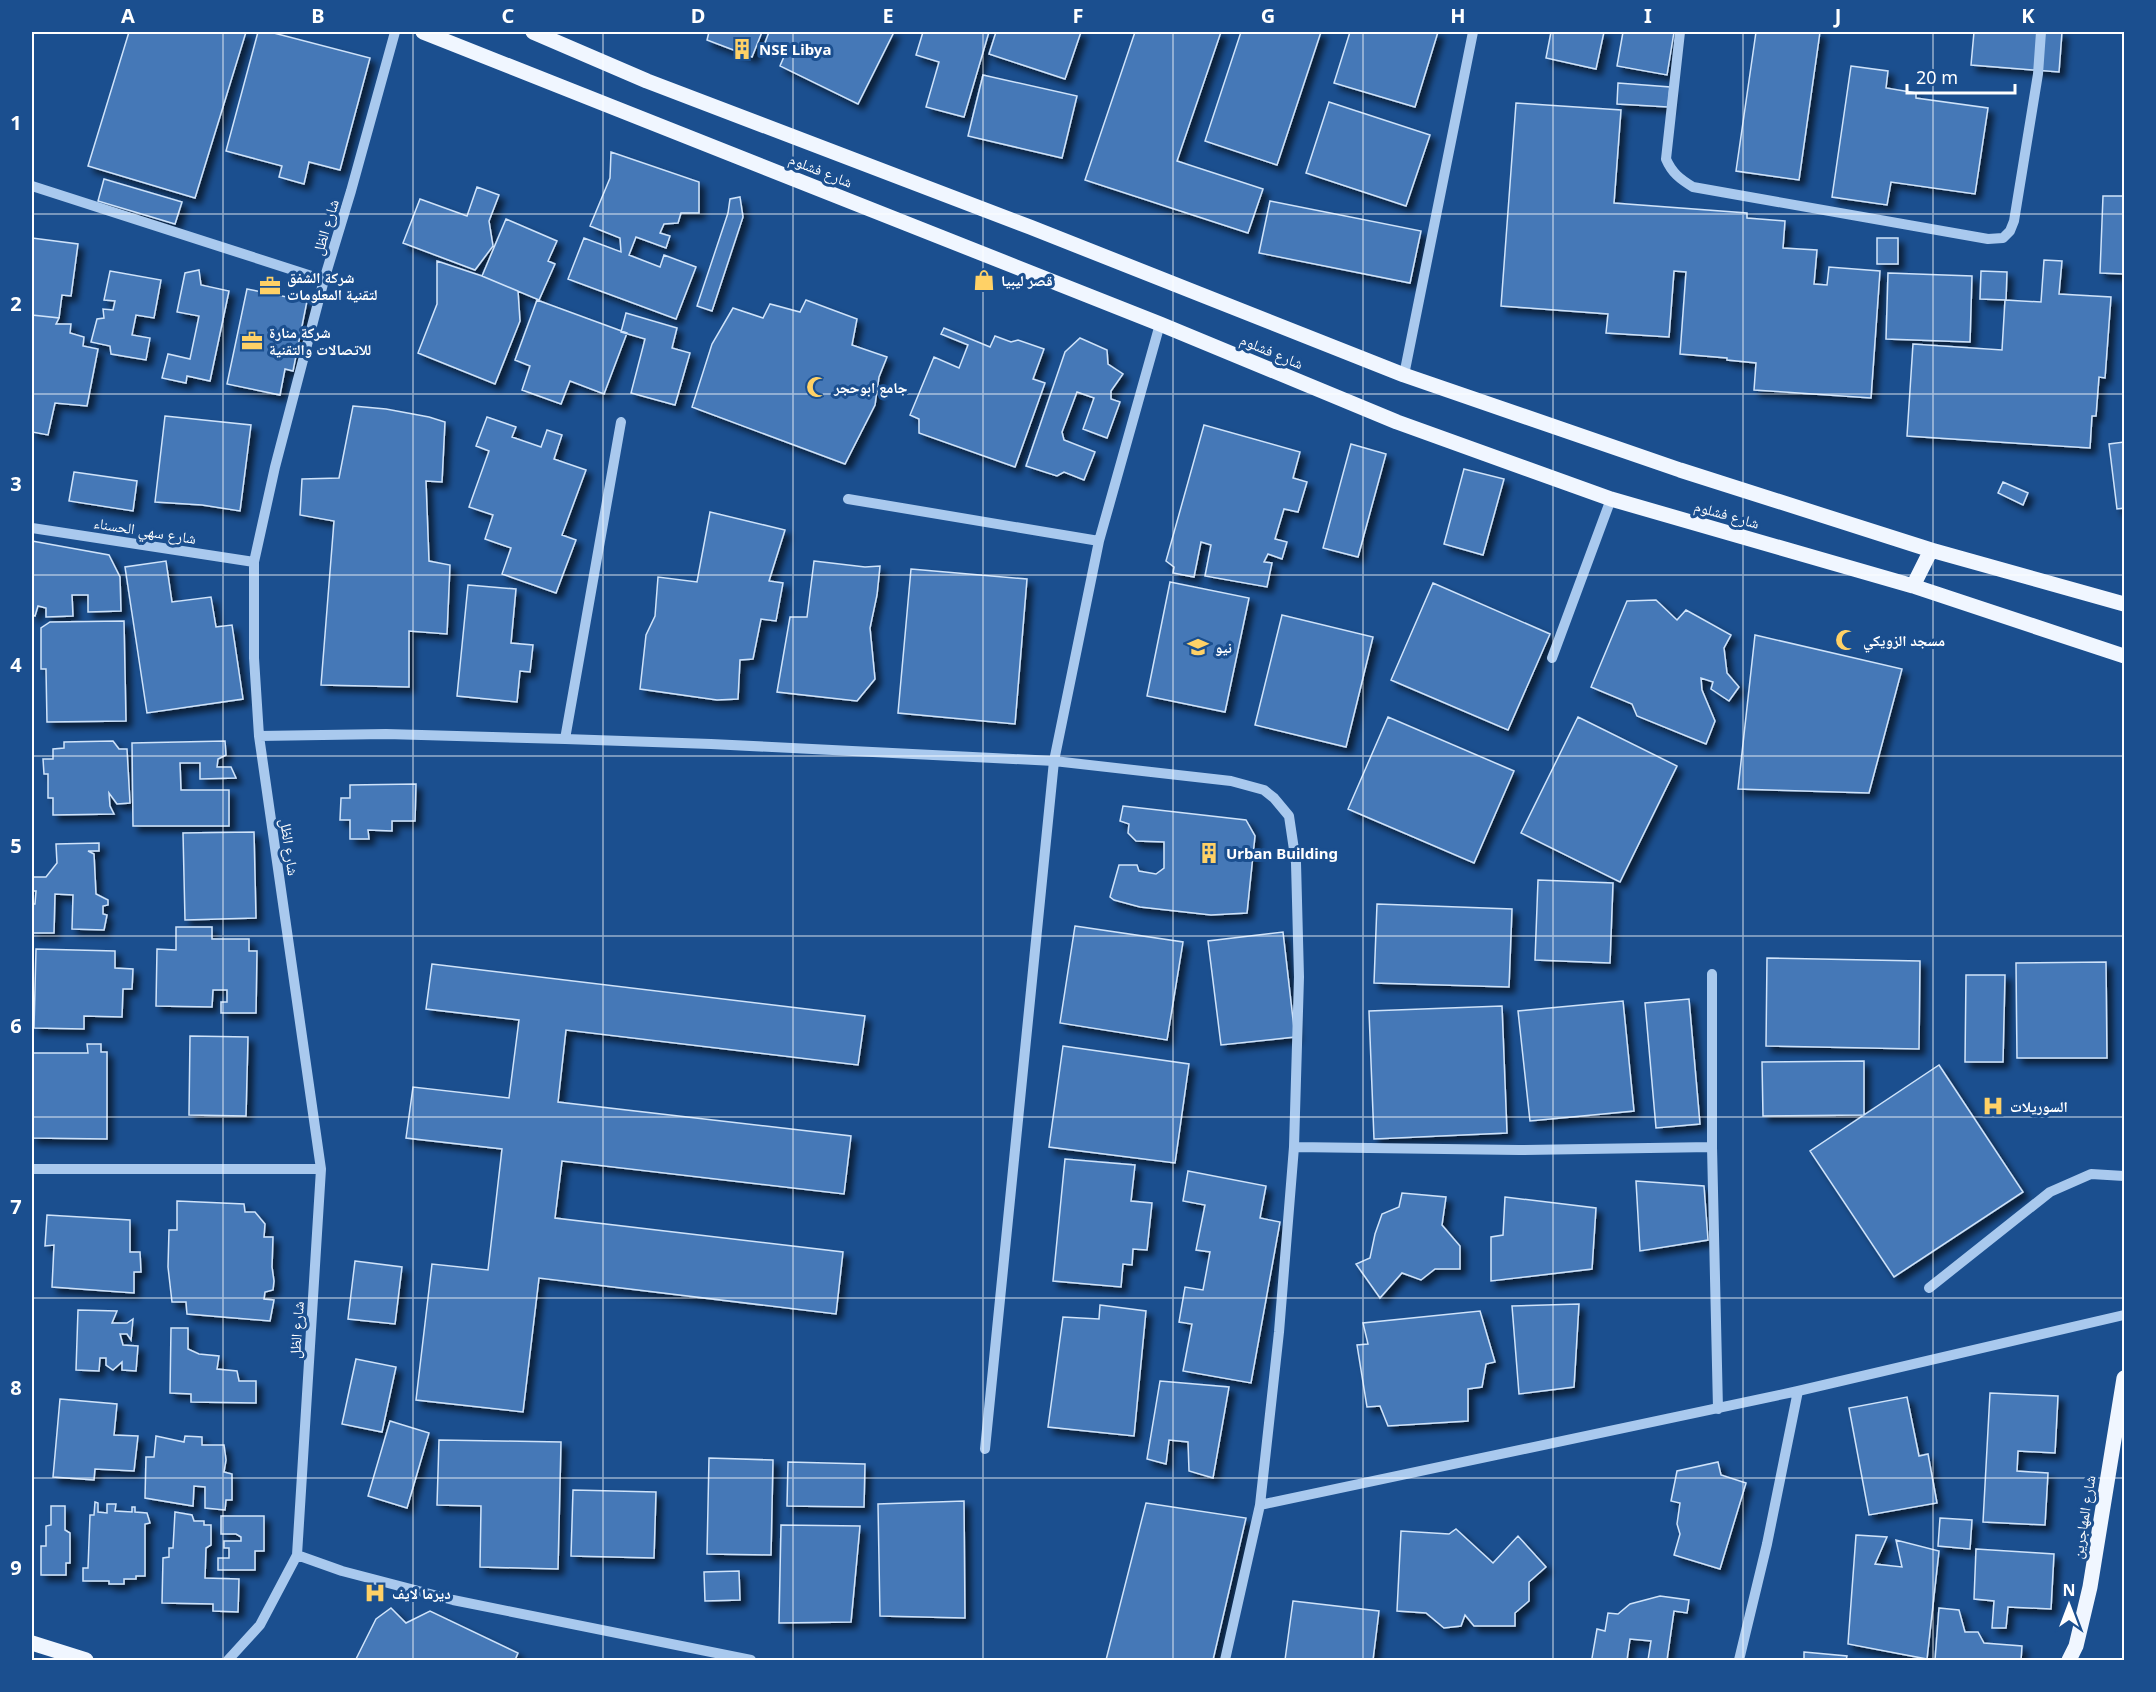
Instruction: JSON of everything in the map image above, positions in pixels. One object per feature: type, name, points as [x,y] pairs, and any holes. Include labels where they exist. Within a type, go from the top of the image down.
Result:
[{"type":"main road","name":"شارع فشلوم","points":[[423,32],[1160,324],[1397,422],[1611,499],[1913,586],[2124,656]]},
{"type":"main road","name":"شارع فشلوم","points":[[532,32],[647,81],[1030,227],[1404,375],[1680,470],[1931,550],[2124,604]]},
{"type":"main road","points":[[1913,586],[1931,550]]},
{"type":"main road","name":"شارع المهاجرين","points":[[2069,1660],[2076,1646],[2090,1587],[2124,1378]]},
{"type":"main road","points":[[32,1643],[86,1660]]},
{"type":"street","name":"شارع الظل","points":[[228,1660],[260,1625],[297,1555],[321,1170],[259,736],[254,658],[254,562],[275,467],[324,280],[395,32]]},
{"type":"street","points":[[1404,375],[1473,32]]},
{"type":"street","points":[[1680,32],[1666,159],[1671,170],[1680,179],[1693,187],[1988,240],[2003,238],[2010,231],[2014,221],[2038,74],[2041,32]]},
{"type":"street","points":[[32,186],[324,280]]},
{"type":"street","points":[[985,1449],[1054,761],[1099,541],[1160,324]]},
{"type":"street","points":[[565,739],[621,422]]},
{"type":"street","points":[[848,499],[1099,541]]},
{"type":"street","points":[[1552,658],[1611,499]]},
{"type":"street","name":"شارع سهي الحسناء","points":[[32,528],[254,562]]},
{"type":"street","points":[[259,736],[386,734],[565,739],[1054,761],[1231,781],[1264,790],[1279,802],[1289,816],[1296,864],[1299,977],[1294,1147],[1277,1355],[1260,1505],[1225,1660]]},
{"type":"street","points":[[1712,974],[1712,1147],[1718,1409]]},
{"type":"street","points":[[1294,1147],[1519,1150],[1712,1147]]},
{"type":"street","points":[[32,1169],[321,1170]]},
{"type":"street","points":[[1929,1288],[2050,1192],[2091,1174],[2124,1176]]},
{"type":"street","points":[[1260,1505],[1718,1409],[2124,1315]]},
{"type":"street","points":[[1739,1660],[1767,1544],[1798,1391]]},
{"type":"street","points":[[297,1555],[342,1571],[453,1600],[751,1660]]},
{"type":"building","points":[[129,32],[246,32],[195,198],[88,166]]},
{"type":"building","points":[[258,32],[270,32],[370,58],[340,170],[309,162],[304,184],[279,177],[282,166],[226,151]]},
{"type":"building","name":"NSE Libya","points":[[709,32],[762,32],[752,57],[707,40]]},
{"type":"building","points":[[769,32],[894,32],[858,104],[780,66],[788,47],[763,48]]},
{"type":"building","points":[[923,32],[989,32],[964,117],[926,107],[939,62],[916,55]]},
{"type":"building","points":[[996,32],[1081,32],[1065,79],[989,54]]},
{"type":"building","points":[[1135,32],[1221,32],[1177,161],[1263,189],[1248,233],[1085,180]]},
{"type":"building","points":[[1241,32],[1321,32],[1277,165],[1205,141]]},
{"type":"building","points":[[1350,32],[1438,32],[1415,107],[1334,83]]},
{"type":"building","points":[[1551,32],[1604,32],[1596,69],[1546,58]]},
{"type":"building","points":[[1623,32],[1674,32],[1667,75],[1617,66]]},
{"type":"building","points":[[1756,32],[1820,32],[1799,180],[1736,171]]},
{"type":"building","points":[[1974,32],[2062,32],[2059,72],[1971,65]]},
{"type":"building","points":[[1851,66],[1888,71],[1886,88],[1916,93],[1916,98],[1988,108],[1975,194],[1891,182],[1887,205],[1832,197]]},
{"type":"building","points":[[983,75],[1077,96],[1062,158],[968,136]]},
{"type":"building","points":[[1618,83],[1670,87],[1668,107],[1617,104]]},
{"type":"building","points":[[1329,102],[1430,135],[1406,206],[1306,173]]},
{"type":"building","points":[[1516,103],[1621,110],[1614,203],[1747,213],[1747,218],[1785,221],[1783,248],[1817,250],[1814,284],[1827,285],[1829,267],[1880,271],[1871,398],[1754,390],[1756,363],[1680,354],[1686,272],[1674,271],[1669,337],[1606,333],[1608,314],[1501,306]]},
{"type":"building","points":[[611,152],[699,182],[699,213],[681,213],[678,223],[664,224],[660,233],[670,236],[666,248],[636,237],[629,255],[660,267],[664,255],[696,267],[676,319],[568,279],[584,238],[621,252],[620,238],[590,226],[610,178]]},
{"type":"building","points":[[104,179],[182,202],[175,224],[98,201]]},
{"type":"building","points":[[477,187],[499,195],[489,221],[493,246],[475,270],[403,243],[420,199],[467,216]]},
{"type":"building","points":[[2103,196],[2124,196],[2124,274],[2100,273]]},
{"type":"building","points":[[740,197],[743,217],[712,311],[697,306],[728,213],[730,199]]},
{"type":"building","points":[[1270,201],[1421,231],[1410,283],[1259,253]]},
{"type":"building","points":[[506,219],[557,241],[548,261],[555,264],[539,300],[482,276]]},
{"type":"building","points":[[32,238],[78,244],[71,296],[62,295],[59,318],[32,315]]},
{"type":"building","points":[[1877,238],[1898,238],[1898,264],[1877,264]]},
{"type":"building","points":[[2044,260],[2062,261],[2059,294],[2111,297],[2105,378],[2099,377],[2096,416],[2092,416],[2090,448],[1907,436],[1913,344],[2002,350],[2005,300],[2041,302]]},
{"type":"building","points":[[437,261],[518,291],[520,321],[495,384],[418,353],[437,304]]},
{"type":"building","points":[[199,270],[201,285],[229,291],[210,381],[187,376],[186,383],[162,378],[168,354],[190,359],[199,316],[177,312],[185,273]]},
{"type":"building","points":[[110,271],[161,280],[154,318],[136,315],[132,335],[150,338],[146,360],[111,354],[110,346],[91,342],[97,319],[104,318],[103,309],[113,310],[115,301],[104,300]]},
{"type":"building","points":[[1981,271],[2007,272],[2006,300],[1980,299]]},
{"type":"building","points":[[1888,273],[1972,276],[1970,342],[1886,339]]},
{"type":"building","points":[[247,289],[307,301],[293,371],[285,369],[280,395],[227,384]]},
{"type":"building","points":[[537,300],[627,333],[604,394],[570,381],[561,404],[522,390],[530,366],[515,360]]},
{"type":"building","points":[[806,300],[857,319],[852,345],[887,357],[879,377],[875,405],[845,464],[692,407],[712,344],[733,308],[763,318],[770,304],[800,312]]},
{"type":"building","points":[[626,313],[677,328],[672,348],[690,353],[675,405],[631,393],[645,339],[621,332]]},
{"type":"building","points":[[32,315],[59,318],[56,324],[71,324],[70,333],[84,337],[83,346],[98,349],[87,406],[55,403],[48,435],[32,432]]},
{"type":"building","points":[[944,328],[990,347],[995,336],[1011,342],[1018,340],[1044,349],[1033,379],[1045,383],[1015,467],[919,433],[919,419],[910,415],[934,357],[959,368],[968,345],[941,334]]},
{"type":"building","points":[[1080,338],[1107,350],[1108,364],[1123,374],[1111,391],[1111,399],[1120,402],[1107,438],[1083,429],[1094,398],[1077,392],[1062,432],[1064,440],[1095,452],[1084,480],[1064,472],[1057,476],[1026,466],[1065,352]]},
{"type":"building","points":[[353,406],[386,409],[445,422],[442,482],[426,481],[429,561],[450,565],[447,634],[409,631],[409,687],[321,685],[334,521],[300,515],[302,479],[339,478]]},
{"type":"building","points":[[165,416],[251,425],[240,511],[202,505],[155,502]]},
{"type":"building","points":[[487,417],[516,427],[512,437],[541,447],[547,430],[562,435],[554,459],[586,470],[562,535],[576,540],[556,593],[502,574],[511,548],[485,539],[493,515],[469,507],[489,451],[476,446]]},
{"type":"building","points":[[1204,425],[1300,452],[1293,478],[1307,482],[1298,512],[1284,509],[1275,539],[1287,542],[1282,559],[1268,554],[1264,562],[1272,563],[1267,587],[1205,576],[1211,545],[1201,542],[1194,577],[1173,573],[1174,567],[1166,561]]},
{"type":"building","points":[[2124,442],[2124,508],[2117,509],[2109,444]]},
{"type":"building","points":[[1351,444],[1386,454],[1358,557],[1323,548]]},
{"type":"building","points":[[1464,469],[1504,479],[1483,555],[1444,544]]},
{"type":"building","points":[[74,472],[137,481],[133,511],[69,501]]},
{"type":"building","points":[[2003,482],[2028,493],[2023,505],[1998,493]]},
{"type":"building","points":[[710,512],[785,530],[769,581],[783,583],[776,621],[761,619],[753,659],[740,660],[738,699],[717,700],[640,689],[646,635],[655,616],[658,577],[697,582]]},
{"type":"building","points":[[32,541],[109,555],[120,577],[121,611],[88,612],[88,595],[72,595],[73,616],[46,617],[46,608],[38,606],[35,616],[32,615]]},
{"type":"building","points":[[166,561],[172,602],[211,597],[216,627],[232,625],[243,699],[147,713],[125,567]]},
{"type":"building","points":[[814,561],[865,567],[880,566],[870,628],[875,679],[857,701],[777,692],[790,617],[807,617]]},
{"type":"building","points":[[911,569],[1027,579],[1015,724],[898,713]]},
{"type":"building","name":"نيو","points":[[1170,582],[1249,598],[1225,712],[1147,696]]},
{"type":"building","points":[[1433,583],[1550,634],[1508,730],[1391,680]]},
{"type":"building","points":[[468,585],[516,589],[511,643],[533,645],[530,672],[520,671],[517,702],[457,696]]},
{"type":"building","points":[[1656,600],[1677,620],[1686,610],[1731,635],[1724,648],[1727,673],[1739,687],[1729,701],[1711,689],[1713,682],[1701,678],[1702,690],[1715,721],[1706,744],[1637,716],[1632,704],[1591,687],[1627,601]]},
{"type":"building","points":[[1282,615],[1373,637],[1346,747],[1255,725]]},
{"type":"building","points":[[124,621],[126,721],[47,722],[46,669],[41,669],[41,628],[50,622]]},
{"type":"building","points":[[1755,635],[1902,669],[1869,793],[1738,789]]},
{"type":"building","points":[[1388,717],[1514,771],[1474,863],[1348,809]]},
{"type":"building","points":[[1578,717],[1677,766],[1620,882],[1521,833]]},
{"type":"building","points":[[113,741],[119,749],[127,749],[130,803],[117,804],[109,793],[110,806],[114,814],[53,815],[53,798],[48,798],[48,774],[44,774],[43,759],[53,759],[53,749],[64,748],[64,742]]},
{"type":"building","points":[[225,741],[226,755],[218,759],[217,767],[231,767],[236,778],[200,779],[200,763],[180,763],[181,790],[229,790],[229,826],[133,826],[132,743]]},
{"type":"building","points":[[416,784],[415,821],[392,821],[392,831],[368,830],[369,839],[350,839],[350,820],[340,820],[341,798],[350,798],[350,785]]},
{"type":"building","name":"Urban Building","points":[[1123,806],[1246,820],[1255,836],[1247,913],[1211,915],[1140,907],[1110,897],[1119,865],[1137,865],[1139,871],[1156,874],[1164,868],[1164,842],[1136,841],[1128,833],[1129,824],[1120,821]]},
{"type":"building","points":[[254,832],[256,918],[185,920],[183,833]]},
{"type":"building","points":[[99,843],[99,851],[88,851],[94,854],[96,894],[108,900],[108,905],[103,906],[103,914],[107,915],[104,930],[72,929],[73,895],[55,894],[54,933],[32,933],[32,904],[35,904],[36,891],[32,891],[32,877],[46,877],[57,863],[56,844]]},
{"type":"building","points":[[1538,880],[1613,883],[1610,963],[1535,960]]},
{"type":"building","points":[[1377,904],[1512,909],[1509,987],[1374,983]]},
{"type":"building","points":[[1075,926],[1183,942],[1167,1040],[1060,1023]]},
{"type":"building","points":[[176,927],[212,927],[212,939],[249,939],[249,951],[257,951],[256,1013],[221,1013],[221,1002],[227,1002],[227,990],[213,990],[212,1007],[156,1006],[157,949],[176,950]]},
{"type":"building","points":[[1283,932],[1295,1037],[1221,1045],[1208,941]]},
{"type":"building","points":[[36,949],[115,951],[115,968],[133,969],[132,989],[123,989],[122,1017],[84,1016],[84,1029],[34,1028]]},
{"type":"building","points":[[1767,958],[1920,961],[1919,1049],[1766,1046]]},
{"type":"building","points":[[2106,962],[2107,1058],[2017,1058],[2016,963]]},
{"type":"building","points":[[432,964],[865,1016],[858,1065],[566,1030],[558,1102],[851,1136],[844,1194],[562,1161],[555,1218],[843,1252],[836,1314],[539,1278],[523,1412],[416,1400],[432,1264],[488,1270],[502,1149],[406,1138],[413,1087],[509,1098],[519,1020],[426,1009]]},
{"type":"building","points":[[1966,975],[2005,975],[2003,1062],[1965,1062]]},
{"type":"building","points":[[1689,999],[1700,1124],[1656,1128],[1645,1003]]},
{"type":"building","points":[[1623,1001],[1634,1111],[1530,1121],[1518,1011]]},
{"type":"building","points":[[1502,1006],[1507,1133],[1374,1139],[1369,1011]]},
{"type":"building","points":[[190,1036],[248,1037],[246,1116],[189,1115]]},
{"type":"building","points":[[87,1044],[101,1044],[101,1052],[107,1052],[107,1139],[32,1138],[32,1053],[88,1053]]},
{"type":"building","points":[[1063,1046],[1189,1064],[1175,1163],[1049,1147]]},
{"type":"building","points":[[1864,1061],[1864,1115],[1763,1116],[1762,1062]]},
{"type":"building","points":[[1939,1065],[2023,1192],[1894,1277],[1810,1151]]},
{"type":"building","points":[[1065,1159],[1135,1165],[1131,1201],[1152,1203],[1147,1250],[1133,1249],[1132,1265],[1123,1264],[1121,1287],[1053,1281]]},
{"type":"building","points":[[1188,1171],[1266,1186],[1260,1218],[1280,1222],[1251,1383],[1183,1371],[1192,1324],[1179,1322],[1185,1287],[1203,1290],[1210,1252],[1196,1250],[1205,1205],[1183,1201]]},
{"type":"building","points":[[1636,1181],[1704,1186],[1708,1240],[1640,1251]]},
{"type":"building","points":[[1402,1193],[1446,1197],[1442,1225],[1460,1246],[1460,1269],[1435,1269],[1421,1280],[1402,1273],[1380,1298],[1356,1264],[1370,1258],[1382,1214],[1399,1207]]},
{"type":"building","points":[[1505,1197],[1596,1208],[1592,1269],[1491,1281],[1491,1237],[1503,1235]]},
{"type":"building","points":[[177,1201],[244,1204],[245,1212],[255,1212],[265,1224],[264,1237],[273,1237],[273,1290],[265,1292],[264,1299],[274,1300],[270,1321],[187,1314],[186,1302],[172,1302],[168,1267],[169,1230],[177,1230]]},
{"type":"building","points":[[47,1215],[130,1220],[130,1252],[140,1252],[141,1272],[134,1272],[134,1293],[52,1287],[54,1245],[45,1246]]},
{"type":"building","points":[[355,1261],[402,1267],[395,1324],[348,1319]]},
{"type":"building","points":[[1579,1304],[1574,1387],[1519,1394],[1512,1306]]},
{"type":"building","points":[[1100,1305],[1146,1311],[1134,1436],[1048,1427],[1063,1317],[1099,1319]]},
{"type":"building","points":[[78,1310],[117,1311],[112,1323],[127,1323],[133,1319],[131,1340],[127,1334],[120,1334],[123,1345],[138,1346],[136,1371],[122,1370],[122,1362],[113,1370],[106,1365],[106,1358],[100,1358],[99,1371],[76,1370]]},
{"type":"building","points":[[1480,1311],[1495,1362],[1486,1364],[1482,1387],[1468,1389],[1468,1421],[1388,1426],[1380,1406],[1367,1407],[1357,1345],[1368,1344],[1363,1323]]},
{"type":"building","points":[[171,1328],[188,1328],[188,1349],[199,1354],[219,1356],[217,1369],[237,1371],[239,1381],[256,1381],[256,1403],[191,1402],[191,1394],[170,1393]]},
{"type":"building","points":[[356,1359],[396,1367],[382,1432],[342,1424]]},
{"type":"building","points":[[1160,1381],[1229,1387],[1213,1478],[1189,1471],[1188,1442],[1169,1440],[1166,1464],[1147,1459]]},
{"type":"building","points":[[1990,1393],[2058,1396],[2055,1453],[2018,1451],[2017,1471],[2048,1473],[2045,1525],[1983,1522]]},
{"type":"building","points":[[1907,1397],[1919,1456],[1928,1454],[1937,1503],[1869,1515],[1849,1408]]},
{"type":"building","points":[[60,1399],[117,1404],[114,1435],[138,1436],[134,1471],[95,1469],[94,1480],[53,1477]]},
{"type":"building","points":[[390,1421],[429,1433],[407,1508],[368,1496]]},
{"type":"building","points":[[156,1436],[184,1442],[185,1436],[202,1437],[202,1445],[224,1445],[226,1460],[224,1472],[232,1474],[232,1500],[226,1500],[225,1510],[205,1508],[205,1487],[194,1486],[193,1506],[145,1498],[146,1457],[154,1457]]},
{"type":"building","points":[[439,1440],[561,1442],[558,1569],[480,1567],[481,1506],[437,1505]]},
{"type":"building","points":[[709,1458],[773,1460],[771,1555],[707,1554]]},
{"type":"building","points":[[788,1462],[865,1464],[864,1507],[787,1506]]},
{"type":"building","points":[[1718,1462],[1721,1475],[1746,1483],[1720,1569],[1674,1555],[1680,1534],[1677,1524],[1680,1503],[1671,1501],[1677,1471]]},
{"type":"building","points":[[573,1490],[656,1492],[654,1558],[571,1556]]},
{"type":"building","points":[[964,1501],[965,1618],[880,1616],[878,1504]]},
{"type":"building","points":[[95,1502],[98,1503],[98,1512],[107,1513],[107,1504],[116,1504],[115,1511],[132,1512],[132,1507],[135,1507],[135,1512],[147,1513],[150,1523],[145,1524],[145,1576],[124,1579],[124,1584],[109,1584],[109,1581],[83,1581],[83,1568],[88,1568],[90,1515],[94,1515]]},
{"type":"building","points":[[1146,1503],[1246,1518],[1213,1660],[1106,1660]]},
{"type":"building","points":[[51,1506],[65,1506],[65,1530],[70,1533],[70,1563],[66,1563],[66,1575],[41,1575],[41,1546],[46,1546],[46,1526],[51,1525]]},
{"type":"building","points":[[175,1512],[192,1515],[194,1521],[204,1521],[204,1525],[211,1525],[211,1545],[206,1548],[205,1578],[239,1579],[238,1612],[213,1611],[213,1604],[162,1603],[163,1558],[169,1557],[169,1548],[173,1548]]},
{"type":"building","points":[[221,1516],[264,1516],[264,1551],[255,1551],[255,1570],[218,1570],[218,1558],[229,1558],[229,1548],[224,1548],[224,1541],[241,1541],[241,1537],[236,1534],[221,1534]]},
{"type":"building","points":[[1940,1518],[1972,1520],[1970,1549],[1938,1546]]},
{"type":"building","points":[[781,1525],[860,1526],[851,1622],[779,1623]]},
{"type":"building","points":[[1456,1529],[1493,1563],[1518,1536],[1546,1567],[1529,1582],[1529,1601],[1515,1613],[1515,1626],[1474,1626],[1465,1615],[1461,1626],[1444,1628],[1426,1613],[1397,1611],[1401,1531],[1449,1534]]},
{"type":"building","points":[[1856,1535],[1887,1537],[1875,1564],[1902,1567],[1896,1540],[1939,1551],[1927,1659],[1848,1644]]},
{"type":"building","points":[[1976,1549],[2054,1554],[2051,1609],[2008,1607],[2006,1628],[1992,1628],[1994,1601],[1974,1599]]},
{"type":"building","points":[[739,1571],[740,1600],[705,1601],[704,1572]]},
{"type":"building","points":[[1660,1596],[1689,1600],[1687,1613],[1674,1611],[1667,1660],[1648,1660],[1651,1641],[1630,1639],[1627,1660],[1592,1658],[1597,1629],[1605,1631],[1608,1613],[1618,1614],[1630,1604]]},
{"type":"building","points":[[1293,1601],[1379,1611],[1373,1660],[1285,1660]]},
{"type":"building","points":[[391,1608],[406,1623],[430,1611],[518,1653],[515,1660],[356,1659],[376,1619]]},
{"type":"building","points":[[1939,1608],[1959,1610],[1965,1632],[1978,1632],[1984,1643],[2022,1646],[2021,1660],[1935,1660]]},
{"type":"building","points":[[1804,1652],[1847,1656],[1846,1660],[1804,1660]]},
{"type":"place","name":"NSE Libya","points":[[742,49]]},
{"type":"place","name":"قصر ليبيا","points":[[984,280]]},
{"type":"place","name":"شركة الشفق لتقنية المعلومات","points":[[270,286]]},
{"type":"place","name":"شركة منارة للاتصالات والتقنية","points":[[252,341]]},
{"type":"place","name":"جامع ابوحجر","points":[[817,387]]},
{"type":"place","name":"مسجد الزويكي","points":[[1846,640]]},
{"type":"place","name":"نيو","points":[[1198,647]]},
{"type":"place","name":"Urban Building","points":[[1209,853]]},
{"type":"place","name":"السوريلات","points":[[1993,1106]]},
{"type":"place","name":"ديرما لايف","points":[[375,1593]]}]
